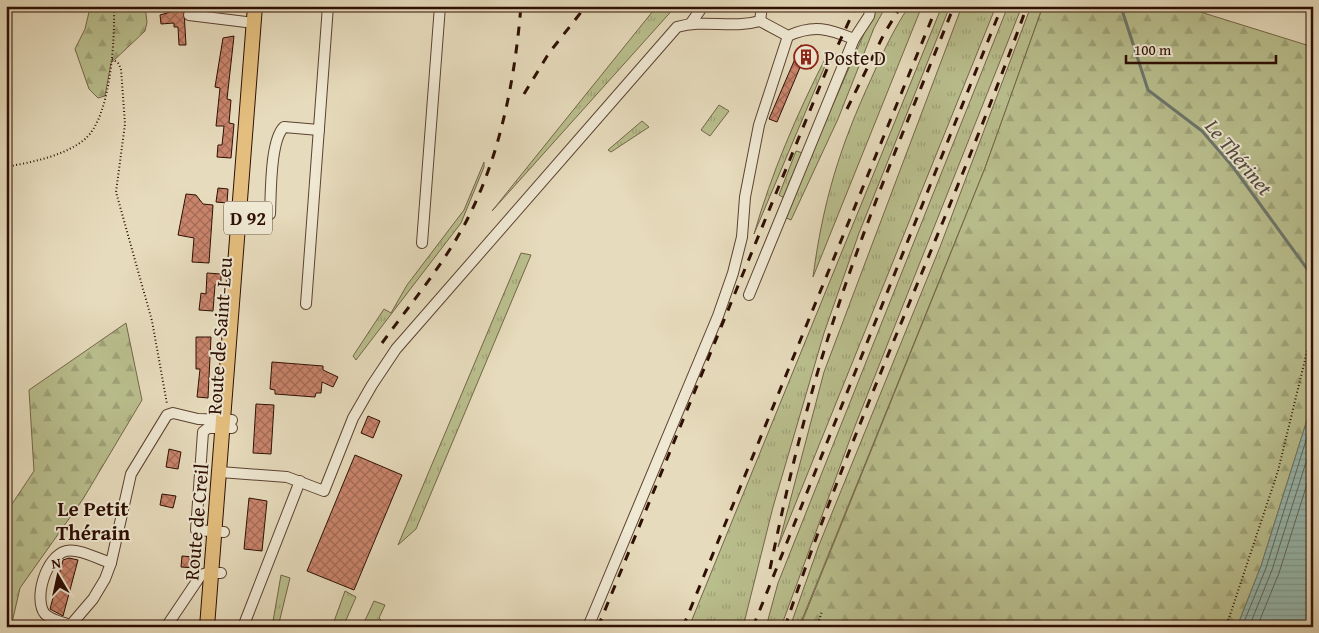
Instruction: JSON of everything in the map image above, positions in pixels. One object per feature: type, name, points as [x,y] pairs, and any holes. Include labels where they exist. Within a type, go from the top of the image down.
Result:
[{"type":"main road","name":"Route de Saint-Leu","points":[[228,425],[255,6]]},
{"type":"main road","name":"Route de Saint-Leu","points":[[228,425],[263,6]]},
{"type":"main road","name":"Route de Creil","points":[[216,627],[217,573],[228,425]]},
{"type":"main road","name":"Route de Creil","points":[[207,627],[217,573]]},
{"type":"street","points":[[306,304],[328,6]]},
{"type":"street","points":[[422,243],[440,6]]},
{"type":"street","points":[[691,23],[703,6]]},
{"type":"street","points":[[760,21],[762,6]]},
{"type":"street","points":[[749,295],[854,39],[870,16],[871,6]]},
{"type":"street","points":[[189,15],[254,23]]},
{"type":"street","points":[[224,472],[287,477],[324,491],[354,418],[372,384],[396,349],[677,27],[691,23],[744,26],[760,21],[788,36],[803,30],[819,28],[854,39]]},
{"type":"street","points":[[588,627],[718,316],[734,273],[742,237],[745,196],[759,125],[788,36]]},
{"type":"street","points":[[270,214],[273,164],[279,131],[284,127],[319,130]]},
{"type":"street","points":[[111,563],[69,551],[61,553],[47,566],[41,599],[43,609],[54,620],[69,626],[93,599],[111,563],[131,474],[170,413],[228,425]]},
{"type":"street","points":[[220,532],[196,530],[203,432],[208,428],[228,425]]},
{"type":"street","points":[[243,627],[300,481]]},
{"type":"street","points":[[166,627],[201,576],[217,573]]},
{"type":"path","points":[[6,167],[70,148],[91,134],[101,113],[112,59],[114,6]]},
{"type":"path","points":[[112,59],[118,63],[121,69],[125,124],[116,192],[152,321],[170,413]]},
{"type":"path","points":[[1226,627],[1278,471],[1313,327]]},
{"type":"path","points":[[817,627],[822,611]]},
{"type":"green space","points":[[85,6],[145,6],[147,22],[145,31],[111,63],[105,96],[98,98],[89,89],[75,49],[85,29],[89,12]]},
{"type":"green space","points":[[657,6],[676,6],[492,211]]},
{"type":"green space","points":[[876,6],[886,6],[874,28],[838,119],[791,220],[784,217]]},
{"type":"green space","points":[[909,6],[922,6],[813,277],[822,223],[834,174],[842,151],[880,59]]},
{"type":"green space","points":[[942,6],[950,6],[859,233],[824,333],[773,507],[743,627],[689,627]]},
{"type":"green space","points":[[962,6],[996,6],[778,547],[824,372]]},
{"type":"green space","points":[[1008,6],[1022,6],[853,431],[781,627],[766,627],[778,583]]},
{"type":"green space","points":[[1031,6],[1043,6],[985,168],[799,627],[790,627],[819,545],[940,247]]},
{"type":"green space","points":[[1043,6],[1181,6],[1313,47],[1313,401],[1261,566],[1237,627],[800,627],[985,168]]},
{"type":"green space","points":[[825,59],[827,61],[754,234],[785,145]]},
{"type":"green space","points":[[719,105],[729,111],[710,136],[701,130]]},
{"type":"green space","points":[[642,121],[649,127],[611,152],[608,150]]},
{"type":"green space","points":[[796,151],[803,153],[786,199],[779,195]]},
{"type":"green space","points":[[484,162],[484,167],[461,223],[356,360],[353,356],[384,309],[391,313],[407,285],[464,210]]},
{"type":"green space","points":[[521,253],[531,255],[416,529],[398,545]]},
{"type":"green space","points":[[126,323],[142,400],[83,499],[20,588],[11,627],[6,627],[6,513],[34,471],[29,390]]},
{"type":"green space","points":[[281,575],[290,578],[278,627],[272,627]]},
{"type":"green space","points":[[345,591],[356,597],[343,627],[332,627]]},
{"type":"green space","points":[[374,601],[385,605],[379,618],[385,624],[384,627],[362,627]]},
{"type":"water","points":[[1313,401],[1313,627],[1237,627],[1261,566]]},
{"type":"building","points":[[174,11],[184,11],[186,45],[179,45],[178,27],[174,27],[174,23],[161,24],[160,15]]},
{"type":"building","points":[[234,36],[227,99],[231,100],[229,123],[234,124],[231,158],[217,157],[218,145],[222,145],[224,126],[216,126],[220,88],[215,87],[223,38]]},
{"type":"building","points":[[801,45],[818,52],[811,69],[801,65],[777,122],[769,119]]},
{"type":"building","points":[[218,188],[228,189],[227,203],[216,202]]},
{"type":"building","points":[[186,194],[196,195],[203,204],[213,205],[209,263],[192,262],[194,238],[178,235]]},
{"type":"building","points":[[207,273],[221,274],[221,285],[215,285],[213,311],[199,310],[201,293],[206,294]]},
{"type":"building","points":[[196,337],[211,337],[208,398],[197,397],[200,369],[196,369]]},
{"type":"building","points":[[272,362],[323,366],[323,370],[338,377],[333,387],[322,382],[321,393],[316,393],[315,397],[275,394],[275,390],[270,389]]},
{"type":"building","points":[[256,404],[274,405],[271,454],[253,453]]},
{"type":"building","points":[[368,416],[380,421],[373,438],[361,433]]},
{"type":"building","points":[[169,449],[181,452],[178,469],[166,467]]},
{"type":"building","points":[[355,455],[402,475],[354,590],[307,571]]},
{"type":"building","points":[[162,494],[176,496],[173,508],[160,505]]},
{"type":"building","points":[[249,498],[267,501],[262,551],[244,549]]},
{"type":"building","points":[[182,556],[195,557],[195,568],[181,567]]},
{"type":"building","points":[[69,558],[78,560],[63,616],[50,609],[63,560]]},
{"type":"waterway","name":"Le Thérinet","points":[[1119,6],[1122,10],[1148,90],[1202,131],[1233,167],[1313,277]]},
{"type":"railway","points":[[382,343],[449,251],[480,193],[505,115],[515,60],[521,6]]},
{"type":"railway","points":[[524,94],[549,53],[586,6]]},
{"type":"railway","points":[[598,627],[827,69],[856,6]]},
{"type":"railway","points":[[847,109],[884,34],[901,6]]},
{"type":"railway","points":[[683,627],[937,6]]},
{"type":"railway","points":[[770,569],[803,424],[842,296],[888,171],[954,6]]},
{"type":"railway","points":[[753,627],[1002,6]]},
{"type":"railway","points":[[785,627],[812,548],[842,470],[967,162],[1027,6]]},
{"type":"place","name":"Poste D","points":[[806,57]]},
{"type":"district","name":"Le Petit Thérain","points":[[93,520]]}]
